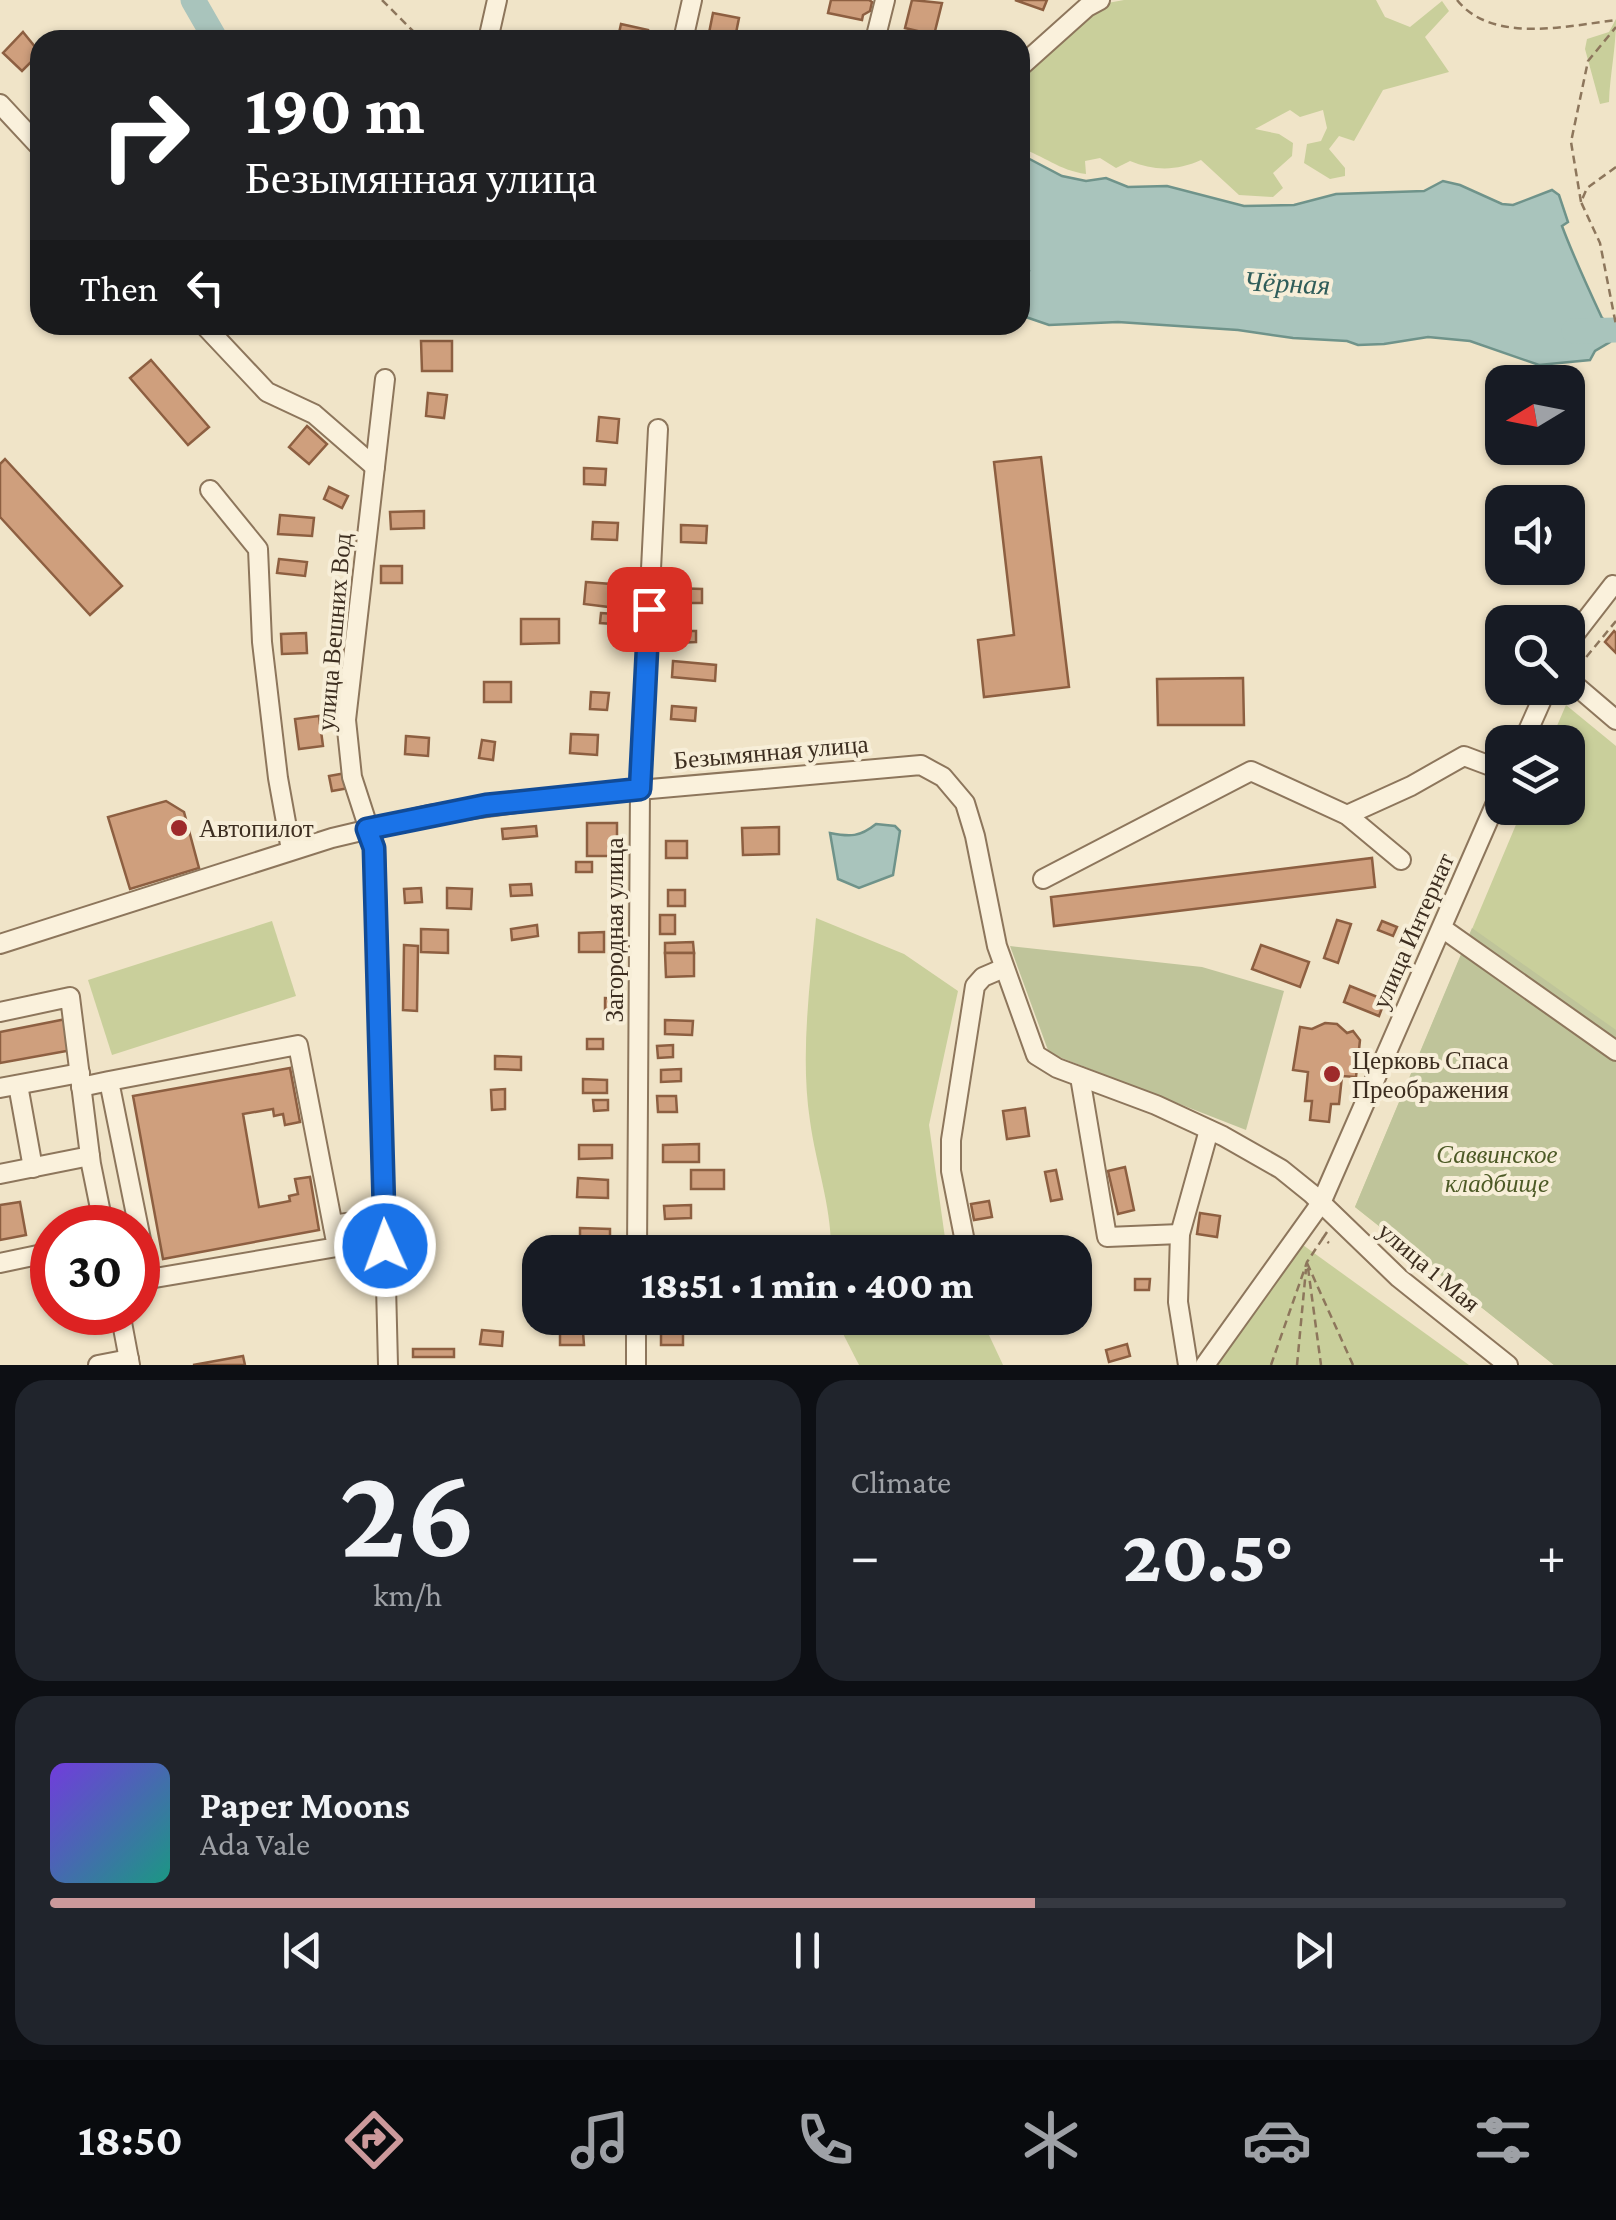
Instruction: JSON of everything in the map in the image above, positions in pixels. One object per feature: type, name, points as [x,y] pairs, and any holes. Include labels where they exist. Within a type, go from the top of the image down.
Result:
[{"type":"street","points":[[490,30],[497,0]]},
{"type":"street","points":[[685,30],[692,0]]},
{"type":"street","points":[[878,30],[885,0]]},
{"type":"street","points":[[1030,58],[1100,0]]},
{"type":"street","points":[[0,104],[30,136]]},
{"type":"street","points":[[213,335],[266,392],[314,414],[375,466]]},
{"type":"street","name":"улица Вешних Вод","points":[[384,380],[346,720],[352,777],[374,848],[388,1365]]},
{"type":"street","name":"Загородная улица","points":[[637,1235],[640,789],[658,429]]},
{"type":"street","points":[[210,490],[258,549],[262,642],[278,778],[292,850]]},
{"type":"street","points":[[1585,622],[1613,585]]},
{"type":"street","points":[[1585,694],[1616,720]]},
{"type":"street","points":[[1347,815],[1464,756],[1485,764]]},
{"type":"street","name":"Безымянная улица","points":[[0,944],[292,850],[367,829],[486,805],[910,764],[932,768],[955,788],[971,819],[1004,968],[1036,1055],[1056,1068],[1209,1130],[1280,1169],[1321,1203]]},
{"type":"street","points":[[1043,879],[1251,771],[1347,815],[1401,860]]},
{"type":"street","name":"улица Интернат","points":[[1205,1365],[1321,1203],[1486,825]]},
{"type":"street","points":[[1442,928],[1616,1051]]},
{"type":"street","points":[[964,1235],[951,1170],[950,1140],[975,986],[983,977],[1004,968]]},
{"type":"street","points":[[0,1012],[70,997],[100,1205]]},
{"type":"street","points":[[33,1168],[9,1086],[109,1081],[298,1045],[337,1247],[149,1279],[109,1081]]},
{"type":"street","points":[[1080,1077],[1107,1237],[1180,1234]]},
{"type":"street","points":[[1188,1365],[1178,1302],[1180,1234],[1209,1130]]},
{"type":"street","points":[[0,1174],[90,1156]]},
{"type":"street","name":"улица 1 Мая","points":[[1321,1203],[1400,1278],[1508,1365]]},
{"type":"street","points":[[332,1225],[384,1217]]},
{"type":"street","points":[[0,1262],[30,1256]]},
{"type":"street","points":[[98,1365],[129,1362],[124,1335]]},
{"type":"street","points":[[636,1335],[636,1365]]},
{"type":"path","points":[[382,0],[412,30]]},
{"type":"path","points":[[1457,0],[1470,16],[1532,31],[1616,20]]},
{"type":"path","points":[[1616,27],[1588,61],[1571,142],[1581,202],[1600,243],[1616,325]]},
{"type":"path","points":[[1581,202],[1587,188],[1616,167]]},
{"type":"path","points":[[1585,658],[1616,621]]},
{"type":"path","points":[[1272,1365],[1307,1262],[1323,1238]]},
{"type":"path","points":[[1297,1365],[1307,1262]]},
{"type":"path","points":[[1307,1262],[1322,1365]]},
{"type":"path","points":[[1307,1262],[1353,1365]]},
{"type":"green space","points":[[1124,0],[1376,0],[1385,17],[1410,27],[1442,1],[1449,11],[1425,37],[1449,72],[1383,90],[1354,141],[1339,136],[1329,149],[1345,168],[1345,176],[1330,179],[1304,163],[1307,144],[1321,141],[1327,128],[1323,110],[1300,117],[1290,110],[1255,129],[1279,134],[1293,143],[1292,156],[1273,173],[1283,188],[1273,197],[1239,195],[1201,160],[1166,168],[1130,161],[1116,168],[1100,158],[1085,161],[1086,174],[1030,152],[1030,67],[1102,4]]},
{"type":"green space","points":[[1616,19],[1609,102],[1600,104],[1585,49],[1587,39],[1609,32]]},
{"type":"green space","name":"Саввинское кладбище","points":[[1566,705],[1616,746],[1616,1365],[1554,1365],[1355,1207],[1516,825],[1585,825],[1585,725],[1557,725]]},
{"type":"green space","points":[[816,918],[904,954],[958,991],[929,1125],[945,1235],[831,1235],[807,1096],[807,1020]]},
{"type":"green space","points":[[272,921],[296,996],[112,1055],[88,980]]},
{"type":"green space","name":"Саввинское кладбище","points":[[1472,928],[1616,1030],[1616,1365],[1554,1365],[1355,1207]]},
{"type":"green space","points":[[1010,946],[1202,967],[1284,991],[1246,1130],[1049,1053]]},
{"type":"green space","points":[[1296,1240],[1469,1365],[1205,1365]]},
{"type":"green space","points":[[844,1335],[989,1335],[1003,1365],[859,1365]]},
{"type":"water","points":[[1030,159],[1062,176],[1086,181],[1106,178],[1128,187],[1167,186],[1244,206],[1294,205],[1336,194],[1424,191],[1443,181],[1513,205],[1552,190],[1559,195],[1568,222],[1562,226],[1602,318],[1607,321],[1610,342],[1595,351],[1590,360],[1539,365],[1470,341],[1428,337],[1358,345],[1238,330],[1118,322],[1049,325],[1030,318]]},
{"type":"water","points":[[876,824],[895,826],[900,831],[893,875],[859,888],[838,879],[830,833],[854,835]]},
{"type":"building","points":[[831,0],[872,2],[862,20],[828,13]]},
{"type":"building","points":[[912,0],[942,3],[935,30],[905,28]]},
{"type":"building","points":[[1015,0],[1047,0],[1043,10]]},
{"type":"building","points":[[713,13],[739,18],[737,30],[710,30]]},
{"type":"building","points":[[621,24],[648,30],[620,30]]},
{"type":"building","points":[[23,32],[30,41],[30,63],[22,71],[3,53]]},
{"type":"building","points":[[421,341],[452,341],[452,371],[422,371]]},
{"type":"building","points":[[151,360],[209,427],[188,445],[130,378]]},
{"type":"building","points":[[428,393],[447,395],[444,418],[426,416]]},
{"type":"building","points":[[599,417],[619,419],[617,443],[597,441]]},
{"type":"building","points":[[307,426],[327,444],[309,464],[289,447]]},
{"type":"building","points":[[1041,457],[1069,687],[984,697],[978,640],[1014,635],[994,462]]},
{"type":"building","points":[[5,459],[122,586],[90,615],[0,517],[0,464]]},
{"type":"building","points":[[584,468],[606,469],[605,485],[584,484]]},
{"type":"building","points":[[329,487],[348,496],[342,508],[324,499]]},
{"type":"building","points":[[424,511],[424,528],[391,529],[390,512]]},
{"type":"building","points":[[280,515],[314,518],[312,536],[278,534]]},
{"type":"building","points":[[593,522],[618,523],[617,540],[592,539]]},
{"type":"building","points":[[681,525],[707,526],[706,543],[681,542]]},
{"type":"building","points":[[279,559],[307,562],[305,576],[277,573]]},
{"type":"building","points":[[381,566],[402,566],[402,583],[381,583]]},
{"type":"building","points":[[586,582],[611,584],[609,607],[584,604]]},
{"type":"building","points":[[673,588],[702,589],[702,603],[672,603]]},
{"type":"building","points":[[601,613],[628,615],[627,625],[600,623]]},
{"type":"building","points":[[521,619],[559,619],[559,643],[521,644]]},
{"type":"building","points":[[674,631],[696,631],[696,642],[674,643]]},
{"type":"building","points":[[306,633],[307,653],[282,654],[281,634]]},
{"type":"building","points":[[1616,633],[1616,653],[1605,642]]},
{"type":"building","points":[[673,661],[716,665],[715,681],[672,677]]},
{"type":"building","points":[[1243,678],[1244,725],[1158,725],[1157,679]]},
{"type":"building","points":[[484,682],[511,682],[511,702],[484,702]]},
{"type":"building","points":[[591,692],[609,693],[607,710],[590,709]]},
{"type":"building","points":[[672,706],[696,708],[695,721],[671,719]]},
{"type":"building","points":[[319,716],[323,746],[299,749],[295,719]]},
{"type":"building","points":[[571,734],[598,735],[597,755],[570,753]]},
{"type":"building","points":[[406,736],[429,738],[428,756],[405,754]]},
{"type":"building","points":[[482,740],[495,742],[493,760],[479,758]]},
{"type":"building","points":[[346,773],[349,788],[332,791],[329,776]]},
{"type":"building","points":[[166,801],[184,812],[199,868],[130,889],[108,817]]},
{"type":"building","points":[[587,823],[617,823],[617,856],[587,856]]},
{"type":"building","points":[[536,826],[537,836],[503,839],[502,829]]},
{"type":"building","points":[[779,827],[779,854],[743,855],[742,828]]},
{"type":"building","points":[[666,841],[687,841],[687,858],[666,858]]},
{"type":"building","points":[[1372,858],[1375,887],[1054,926],[1051,897]]},
{"type":"building","points":[[576,862],[592,862],[592,872],[576,872]]},
{"type":"building","points":[[531,884],[532,895],[511,896],[510,885]]},
{"type":"building","points":[[421,888],[422,902],[405,903],[404,889]]},
{"type":"building","points":[[447,888],[472,889],[471,909],[447,908]]},
{"type":"building","points":[[668,890],[685,890],[685,906],[668,906]]},
{"type":"building","points":[[660,915],[675,915],[675,934],[660,934]]},
{"type":"building","points":[[1337,920],[1351,924],[1338,963],[1324,958]]},
{"type":"building","points":[[1382,921],[1397,927],[1393,936],[1378,930]]},
{"type":"building","points":[[537,925],[538,936],[512,940],[511,929]]},
{"type":"building","points":[[421,929],[448,930],[448,953],[421,952]]},
{"type":"building","points":[[604,932],[604,952],[579,952],[579,933]]},
{"type":"building","points":[[693,942],[694,953],[665,953],[665,943]]},
{"type":"building","points":[[404,945],[418,946],[417,1011],[403,1010]]},
{"type":"building","points":[[1261,945],[1309,962],[1300,987],[1252,969]]},
{"type":"building","points":[[665,953],[694,953],[694,976],[666,977]]},
{"type":"building","points":[[1350,986],[1385,1000],[1379,1016],[1344,1002]]},
{"type":"building","points":[[605,998],[616,999],[616,1011],[605,1010]]},
{"type":"building","points":[[66,1019],[72,1050],[0,1063],[0,1032]]},
{"type":"building","points":[[665,1020],[693,1021],[692,1035],[665,1034]]},
{"type":"building","name":"Церковь Спаса Преображения","points":[[1325,1023],[1337,1024],[1347,1033],[1353,1031],[1360,1040],[1356,1077],[1342,1076],[1339,1104],[1331,1104],[1329,1122],[1310,1120],[1312,1101],[1305,1101],[1308,1072],[1293,1070],[1300,1027],[1312,1029]]},
{"type":"building","points":[[587,1039],[603,1039],[603,1049],[587,1049]]},
{"type":"building","points":[[673,1045],[673,1057],[658,1058],[657,1046]]},
{"type":"building","points":[[495,1056],[521,1057],[521,1070],[495,1069]]},
{"type":"building","points":[[290,1068],[300,1122],[285,1125],[283,1114],[274,1116],[273,1109],[243,1114],[259,1207],[290,1201],[289,1196],[298,1194],[295,1179],[310,1177],[319,1230],[163,1259],[160,1205],[153,1205],[133,1096]]},
{"type":"building","points":[[681,1069],[681,1081],[661,1082],[661,1070]]},
{"type":"building","points":[[583,1079],[607,1080],[607,1093],[583,1093]]},
{"type":"building","points":[[505,1089],[505,1109],[492,1110],[491,1090]]},
{"type":"building","points":[[657,1096],[676,1096],[677,1112],[658,1112]]},
{"type":"building","points":[[593,1100],[608,1100],[608,1110],[594,1111]]},
{"type":"building","points":[[1025,1108],[1029,1136],[1007,1139],[1003,1111]]},
{"type":"building","points":[[699,1144],[699,1162],[663,1162],[663,1145]]},
{"type":"building","points":[[579,1145],[612,1145],[612,1158],[579,1159]]},
{"type":"building","points":[[1125,1167],[1134,1210],[1118,1214],[1108,1171]]},
{"type":"building","points":[[691,1170],[724,1170],[724,1189],[691,1189]]},
{"type":"building","points":[[1056,1170],[1062,1199],[1051,1201],[1045,1172]]},
{"type":"building","points":[[578,1178],[608,1180],[608,1198],[577,1197]]},
{"type":"building","points":[[989,1201],[992,1217],[974,1220],[971,1204]]},
{"type":"building","points":[[20,1202],[26,1235],[0,1240],[0,1205]]},
{"type":"building","points":[[691,1205],[691,1218],[665,1219],[664,1206]]},
{"type":"building","points":[[1200,1213],[1220,1216],[1217,1237],[1197,1234]]},
{"type":"building","points":[[580,1228],[610,1229],[610,1235],[580,1235]]},
{"type":"building","points":[[1135,1279],[1150,1279],[1149,1290],[1135,1290]]},
{"type":"building","points":[[482,1330],[503,1332],[502,1346],[480,1344]]},
{"type":"building","points":[[560,1335],[583,1335],[584,1345],[560,1345]]},
{"type":"building","points":[[661,1335],[683,1335],[683,1345],[661,1345]]},
{"type":"building","points":[[1127,1344],[1130,1356],[1109,1362],[1106,1350]]},
{"type":"building","points":[[413,1349],[454,1349],[454,1357],[413,1357]]},
{"type":"building","points":[[243,1356],[245,1365],[193,1365]]},
{"type":"waterway","name":"Чёрная","points":[[193,0],[210,30]]},
{"type":"waterway","name":"Чёрная","points":[[1574,331],[1616,330]]},
{"type":"place","name":"Автопилот","points":[[179,828]]},
{"type":"place","name":"Церковь Спаса Преображения","points":[[1332,1074]]},
{"type":"route","points":[[385,1246],[374,848],[367,829],[486,805],[640,789],[649,609]]}]
